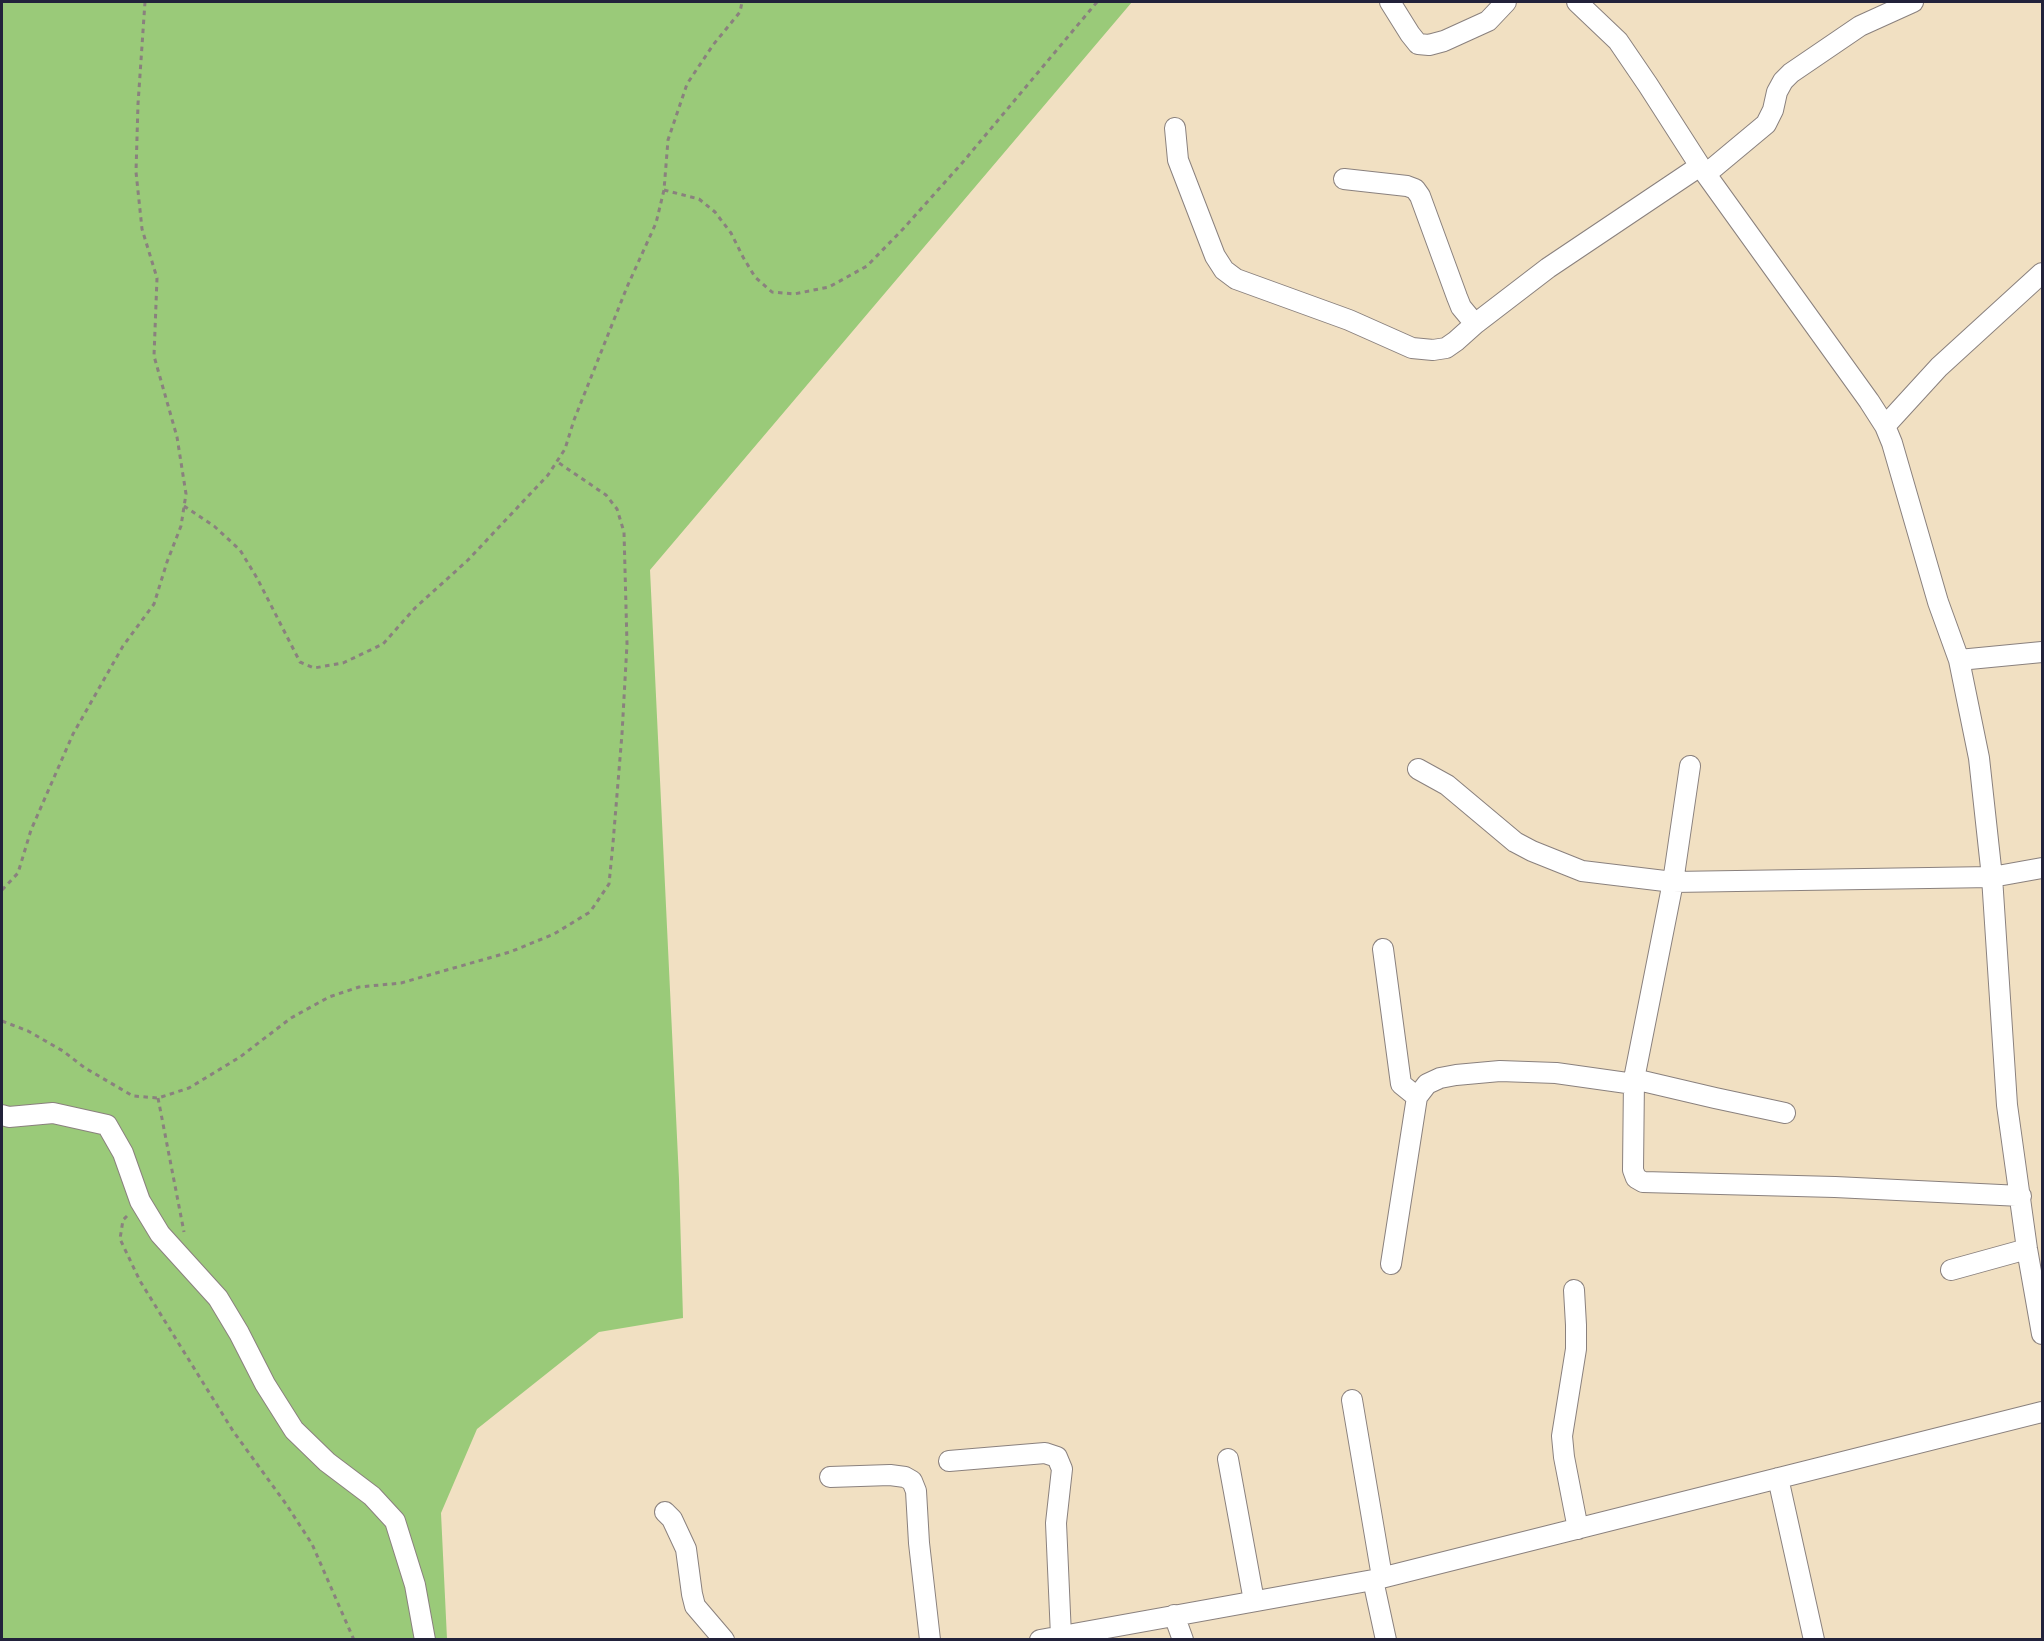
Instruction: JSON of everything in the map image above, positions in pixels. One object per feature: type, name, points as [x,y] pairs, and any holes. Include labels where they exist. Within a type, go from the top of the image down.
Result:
[{"type":"street","points":[[1390,2],[1418,44],[1429,45],[1444,41],[1488,21],[1506,2]]},
{"type":"street","points":[[1577,2],[1618,42],[1703,170],[1885,426],[1938,602],[1959,660],[1979,758],[1992,877],[2007,1105],[2027,1249],[2043,1334]]},
{"type":"street","points":[[1175,128],[1178,160],[1215,256],[1224,270],[1236,279],[1349,320],[1412,348],[1434,350],[1446,348],[1548,268],[1703,170],[1766,124],[1783,81],[1791,73],[1860,27],[1913,2]]},
{"type":"street","points":[[1344,179],[1407,186],[1415,189],[1420,196],[1461,307],[1475,324]]},
{"type":"street","points":[[1885,426],[1939,367],[2043,273]]},
{"type":"street","points":[[1959,660],[2043,652]]},
{"type":"street","points":[[1690,766],[1673,882],[1634,1081],[1633,1170],[1636,1178],[1643,1182],[1834,1187],[2021,1196]]},
{"type":"street","points":[[1418,770],[1447,785],[1515,842],[1582,871],[1673,882],[1992,877],[2043,868]]},
{"type":"street","points":[[1383,949],[1401,1084],[1417,1097]]},
{"type":"street","points":[[1391,1264],[1417,1097],[1427,1084],[1440,1078],[1500,1071],[1556,1073],[1634,1081],[1785,1113]]},
{"type":"street","points":[[2,1115],[9,1117],[53,1113],[106,1125],[123,1153],[140,1201],[160,1234],[218,1298],[240,1333],[265,1384],[294,1430],[327,1462],[372,1496],[395,1521],[416,1585],[425,1640]]},
{"type":"street","points":[[1951,1270],[2027,1249]]},
{"type":"street","points":[[1574,1290],[1575,1349],[1562,1437],[1578,1529]]},
{"type":"street","points":[[1352,1400],[1386,1640]]},
{"type":"street","points":[[1040,1640],[1378,1579],[2043,1412]]},
{"type":"street","points":[[949,1461],[1045,1453],[1057,1457],[1062,1469],[1056,1523],[1061,1636]]},
{"type":"street","points":[[1228,1459],[1254,1601]]},
{"type":"street","points":[[830,1477],[890,1475],[905,1477],[912,1481],[916,1491],[919,1543],[930,1640]]},
{"type":"street","points":[[1778,1478],[1814,1640]]},
{"type":"street","points":[[665,1512],[672,1519],[686,1549],[692,1594],[696,1606],[724,1640]]},
{"type":"street","points":[[1174,1615],[1183,1640]]},
{"type":"path","points":[[2,891],[18,873],[30,830],[73,734],[123,646],[154,604],[181,526],[186,494],[177,437],[154,356],[157,278],[142,229],[136,172],[145,2]]},
{"type":"path","points":[[184,506],[214,526],[240,550],[300,662],[314,668],[343,663],[383,644],[415,608],[468,560],[548,475],[565,448],[627,287],[656,223],[664,190],[668,140],[687,84],[740,12],[742,2]]},
{"type":"path","points":[[664,190],[699,199],[715,212],[731,233],[755,277],[772,292],[794,294],[829,287],[867,266],[903,229],[963,162],[1097,2]]},
{"type":"path","points":[[2,1021],[28,1031],[63,1051],[85,1068],[133,1096],[158,1098],[189,1088],[240,1057],[291,1018],[329,997],[359,987],[401,983],[510,952],[554,934],[590,912],[609,884],[622,734],[626,655],[624,532],[617,509],[606,495],[559,463]]},
{"type":"path","points":[[158,1098],[185,1236]]},
{"type":"path","points":[[140,1201],[123,1220],[120,1239],[140,1281],[232,1431],[286,1503],[312,1545],[354,1640]]},
{"type":"green space","points":[[2,2],[1132,2],[650,570],[679,1179],[683,1318],[599,1332],[477,1429],[441,1513],[447,1639],[2,1640]]}]
